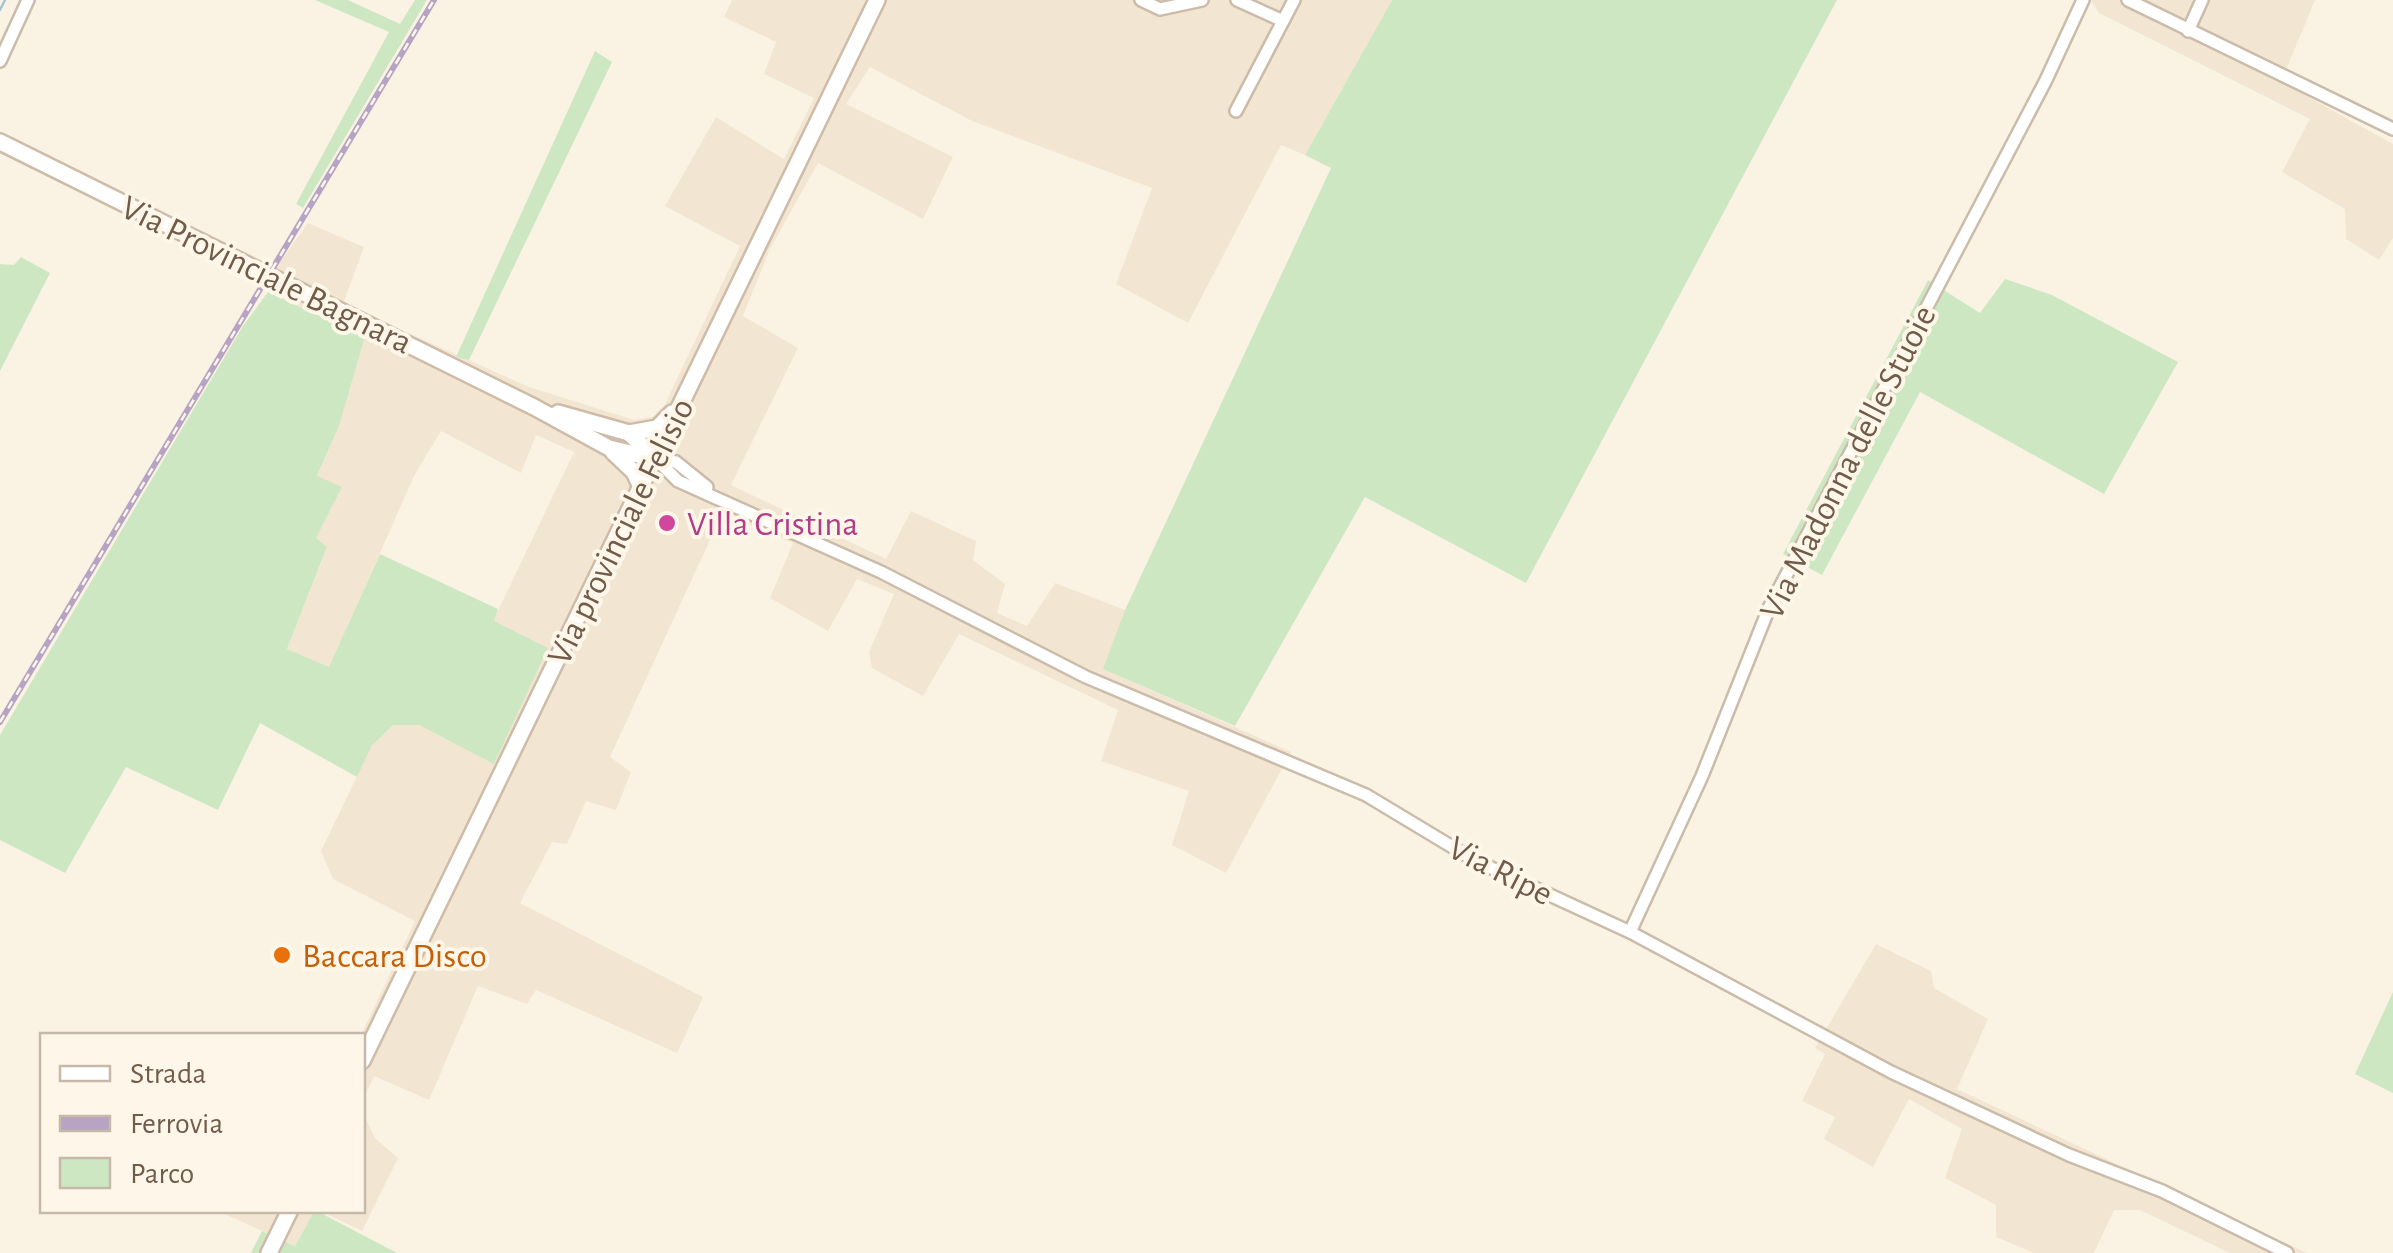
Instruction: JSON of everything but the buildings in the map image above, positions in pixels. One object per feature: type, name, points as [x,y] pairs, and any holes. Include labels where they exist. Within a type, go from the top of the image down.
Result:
[{"type":"main road","name":"Via provinciale Felisio","points":[[365,1055],[877,0]]},
{"type":"main road","name":"Via Provinciale Bagnara","points":[[0,142],[534,406],[609,448],[634,472],[641,487]]},
{"type":"main road","points":[[629,433],[655,429],[668,420],[691,384]]},
{"type":"main road","name":"Via Provinciale Bagnara","points":[[534,406],[629,433],[642,440],[656,459]]},
{"type":"main road","name":"Via Provinciale Bagnara","points":[[609,448],[656,459]]},
{"type":"main road","points":[[269,1253],[289,1213]]},
{"type":"street","points":[[0,61],[28,0]]},
{"type":"street","points":[[1141,0],[1160,9],[1202,0]]},
{"type":"street","points":[[1236,112],[1294,0]]},
{"type":"street","name":"Via Madonna delle Stuoie","points":[[1630,932],[1702,776],[1769,608],[2037,98],[2082,0]]},
{"type":"street","points":[[2128,0],[2393,129]]},
{"type":"street","points":[[2188,31],[2202,0]]},
{"type":"street","points":[[1239,1],[1283,21]]},
{"type":"street","name":"Via Ripe","points":[[656,459],[678,481],[713,493],[985,623],[1086,678],[1366,795],[1474,860],[1630,932],[1891,1072],[2069,1156],[2162,1192],[2287,1253]]},
{"type":"shaded area","points":[[732,0],[1392,0],[1305,155],[1281,145],[1188,323],[1116,284],[1152,188],[972,121],[870,67],[846,104],[953,157],[923,219],[818,163],[770,249],[743,316],[798,348],[731,485],[886,559],[911,511],[976,541],[973,560],[1005,584],[997,613],[1027,626],[1055,583],[1125,610],[1104,669],[1291,752],[1226,873],[1172,845],[1189,791],[1101,761],[1118,710],[959,634],[923,696],[872,668],[869,652],[894,594],[857,579],[828,631],[770,598],[793,543],[722,514],[610,757],[631,772],[616,810],[586,801],[567,844],[552,842],[520,903],[703,997],[677,1053],[536,990],[527,1004],[478,986],[429,1100],[374,1076],[365,1096],[365,1033],[362,1033],[415,921],[333,879],[321,851],[371,747],[393,725],[419,725],[494,763],[493,621],[574,452],[536,435],[521,473],[441,431],[415,474],[329,668],[287,649],[327,548],[316,539],[317,477],[339,426],[365,337],[268,292],[275,269],[308,223],[364,247],[343,304],[529,387],[634,420],[652,417],[665,404],[740,246],[665,206],[716,117],[784,159],[814,98],[764,74],[776,42],[724,17]]},
{"type":"shaded area","points":[[2091,0],[2315,0],[2281,82],[2393,144],[2393,238],[2379,260],[2346,239],[2345,209],[2282,172],[2310,119],[2099,13]]},
{"type":"shaded area","points":[[1876,944],[1931,971],[1934,988],[1988,1019],[1957,1089],[2307,1253],[2230,1253],[2140,1210],[2114,1210],[2094,1253],[2034,1253],[1996,1237],[1996,1205],[1945,1178],[1962,1129],[1909,1099],[1873,1167],[1824,1139],[1835,1117],[1802,1101],[1825,1054],[1815,1048]]},
{"type":"shaded area","points":[[365,1117],[375,1138],[398,1158],[362,1231],[324,1213],[365,1213]]},
{"type":"shaded area","points":[[222,1213],[314,1213],[295,1246]]},
{"type":"green space","points":[[315,0],[348,0],[400,24],[415,0],[427,0],[303,208],[296,204],[389,32]]},
{"type":"green space","points":[[1392,0],[1837,0],[1526,583],[1365,497],[1235,726],[1103,669],[1125,610],[1331,168],[1305,155]]},
{"type":"green space","points":[[595,51],[612,62],[469,360],[456,357]]},
{"type":"green space","points":[[21,257],[50,273],[0,371],[0,264],[14,265]]},
{"type":"green space","points":[[2005,279],[2052,295],[2178,362],[2104,494],[1920,392],[1822,575],[1783,554],[1928,280],[1980,313]]},
{"type":"green space","points":[[268,292],[365,337],[339,426],[317,476],[342,487],[316,538],[327,547],[287,649],[329,667],[380,554],[498,609],[494,621],[548,648],[494,764],[419,725],[393,725],[371,747],[357,777],[260,723],[218,810],[126,767],[65,873],[0,840],[0,735],[243,326]]},
{"type":"green space","points":[[2393,992],[2393,1093],[2355,1074]]},
{"type":"green space","points":[[313,1213],[321,1213],[397,1253],[251,1253],[262,1231],[295,1246]]},
{"type":"waterway","points":[[0,10],[5,0]]},
{"type":"railway","points":[[0,722],[434,0]]},
{"type":"place","name":"Villa Cristina","points":[[667,523]]},
{"type":"place","name":"Baccara Disco","points":[[282,955]]}]
